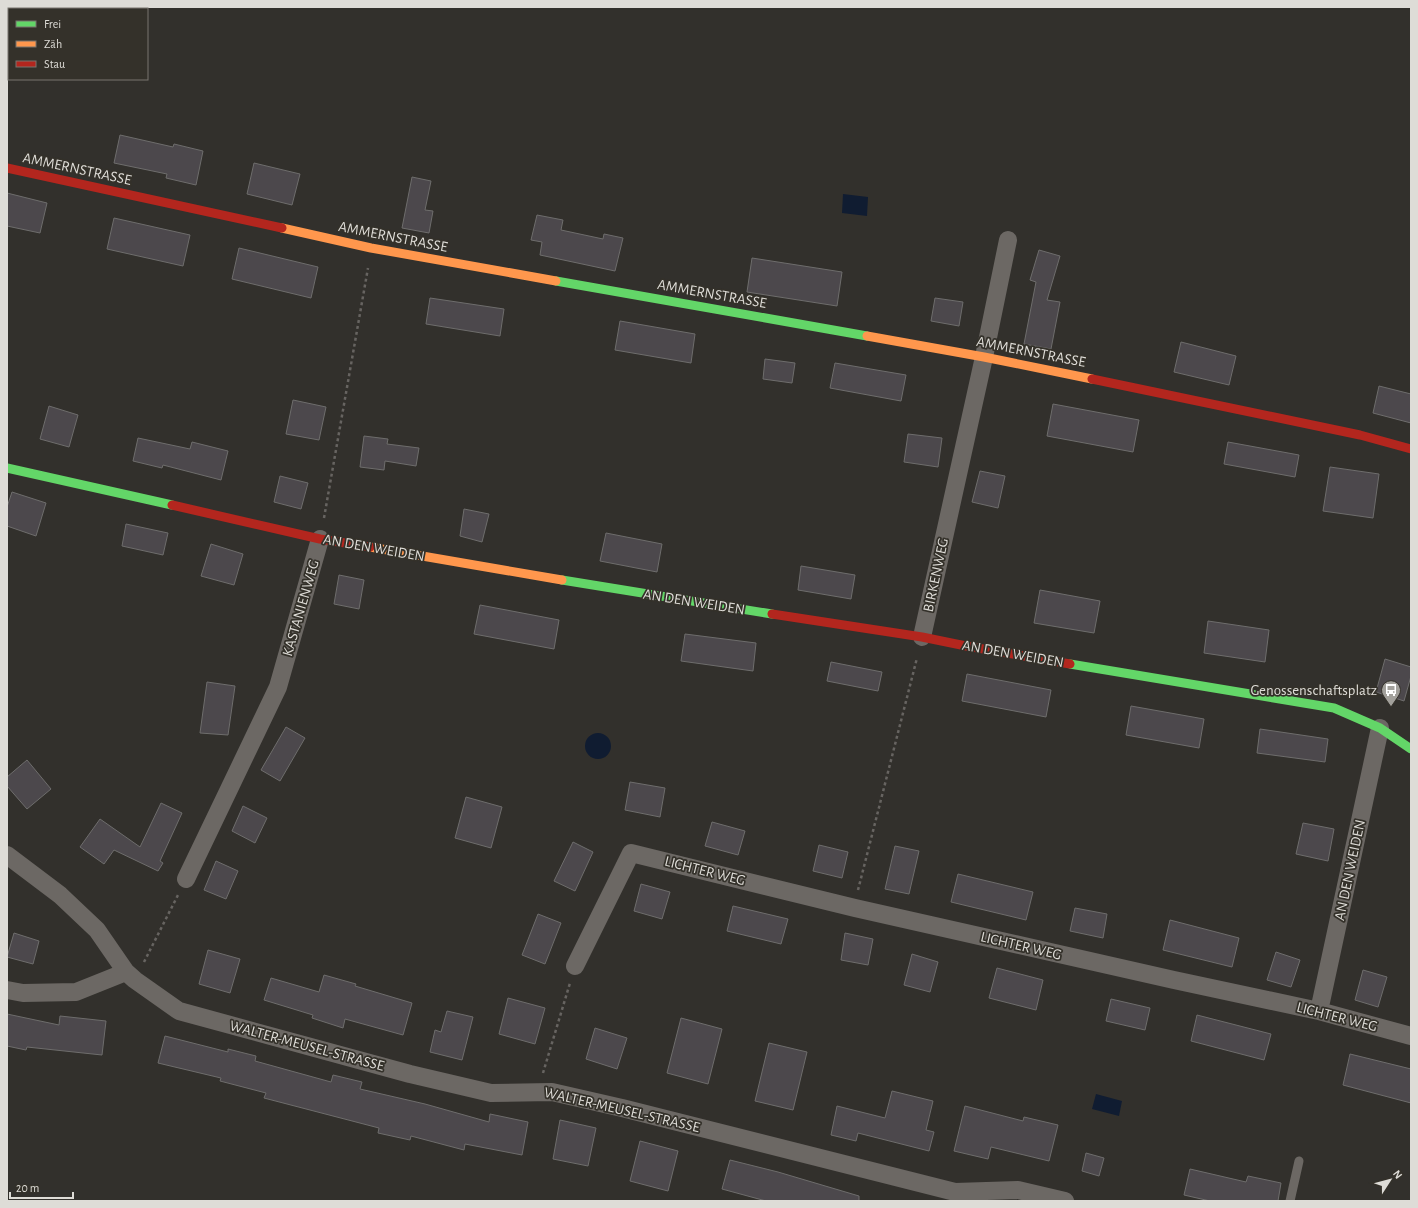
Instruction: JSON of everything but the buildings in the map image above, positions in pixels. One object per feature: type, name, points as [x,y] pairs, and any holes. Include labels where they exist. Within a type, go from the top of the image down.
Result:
[{"type":"street","name":"AMMERNSTRASSE","points":[[7,168],[371,248],[984,357],[1360,434],[1411,449]]},
{"type":"street","name":"BIRKENWEG","points":[[922,637],[984,357],[1008,240]]},
{"type":"street","name":"AN DEN WEIDEN","points":[[7,468],[320,539],[643,594],[922,637],[1334,708],[1380,728],[1411,749]]},
{"type":"street","name":"KASTANIENWEG","points":[[186,879],[278,687],[320,539]]},
{"type":"street","name":"AN DEN WEIDEN","points":[[1319,1011],[1380,728]]},
{"type":"street","name":"LICHTER WEG","points":[[575,966],[631,853],[850,906],[1319,1011],[1411,1036]]},
{"type":"street","points":[[7,855],[60,895],[97,930],[130,976],[76,992],[23,993],[7,990]]},
{"type":"street","name":"WALTER-MEUSEL-STRASSE","points":[[130,976],[179,1011],[410,1074],[491,1093],[552,1092],[622,1108],[955,1192],[1018,1190],[1065,1201]]},
{"type":"lane","points":[[1290,1201],[1299,1161]]},
{"type":"path","name":"KASTANIENWEG","points":[[320,539],[371,248]]},
{"type":"path","points":[[850,906],[858,891],[922,637]]},
{"type":"path","points":[[130,976],[186,879]]},
{"type":"path","points":[[538,1092],[575,966]]},
{"type":"water","points":[[843,194],[868,197],[867,216],[842,213]]},
{"type":"water","points":[[598,733],[607,737],[611,746],[607,755],[598,759],[589,755],[585,746],[589,737]]},
{"type":"water","points":[[1096,1094],[1122,1101],[1119,1116],[1092,1109]]},
{"type":"traffic: fast","points":[[556,281],[867,336]]},
{"type":"traffic: fast","points":[[7,468],[172,505]]},
{"type":"traffic: fast","points":[[562,580],[772,614]]},
{"type":"traffic: fast","points":[[1070,664],[1334,708],[1380,728],[1411,749]]},
{"type":"traffic: slow","points":[[282,228],[371,248],[556,281]]},
{"type":"traffic: slow","points":[[867,336],[984,357],[1092,379]]},
{"type":"traffic: slow","points":[[370,547],[562,580]]},
{"type":"traffic: jam","points":[[7,168],[282,228]]},
{"type":"traffic: jam","points":[[1092,379],[1360,435],[1411,449]]},
{"type":"traffic: jam","points":[[172,505],[320,539],[370,547]]},
{"type":"traffic: jam","points":[[772,614],[922,637],[1070,664]]},
{"type":"place","name":"Genossenschaftsplatz","points":[[1391,707]]}]
